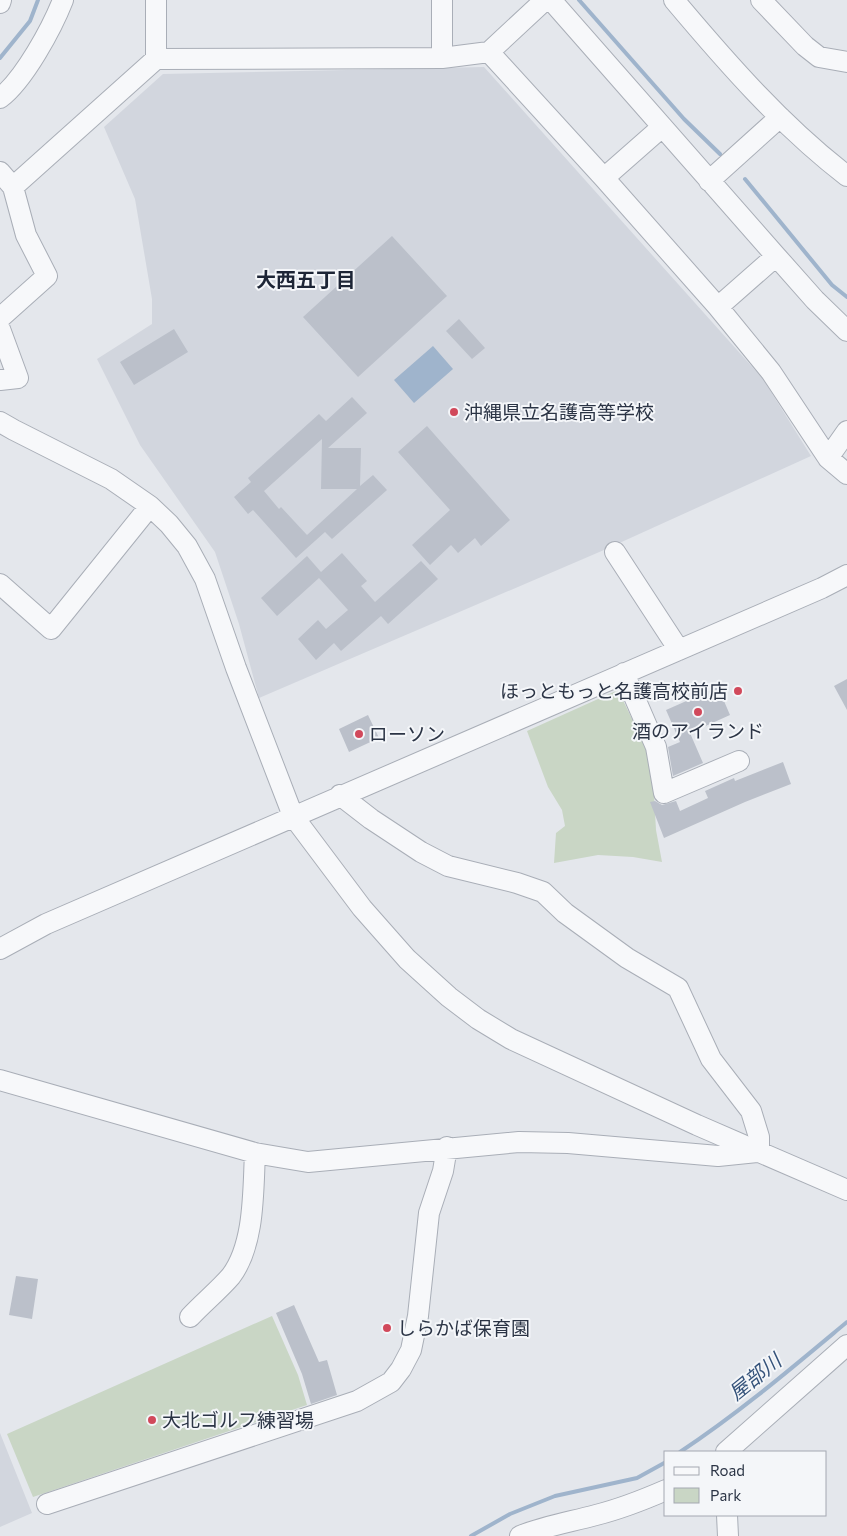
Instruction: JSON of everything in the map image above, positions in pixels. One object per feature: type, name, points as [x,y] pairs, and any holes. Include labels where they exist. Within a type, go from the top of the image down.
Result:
[{"type":"street","points":[[0,98],[22,74],[45,38],[63,0]]},
{"type":"street","points":[[156,0],[156,59]]},
{"type":"street","points":[[442,0],[442,58]]},
{"type":"street","points":[[13,188],[156,59],[442,58],[488,52],[545,0]]},
{"type":"street","points":[[551,0],[815,300],[847,331]]},
{"type":"street","points":[[674,0],[780,117],[821,156],[847,176]]},
{"type":"street","points":[[761,0],[805,46],[819,57],[847,62]]},
{"type":"street","points":[[488,52],[604,178],[718,307],[771,372],[828,458],[847,474]]},
{"type":"street","points":[[709,180],[780,117]]},
{"type":"street","points":[[604,178],[662,127]]},
{"type":"street","points":[[0,172],[13,188],[26,235],[47,276],[0,318]]},
{"type":"street","points":[[718,307],[776,256]]},
{"type":"street","points":[[0,329],[18,378],[0,380]]},
{"type":"street","points":[[0,422],[111,479],[150,506],[169,524],[187,546],[205,579],[236,668],[293,816],[362,908],[407,959],[448,997],[478,1019],[511,1039],[697,1125],[847,1190]]},
{"type":"street","points":[[828,458],[847,432]]},
{"type":"street","points":[[0,584],[51,630],[150,506]]},
{"type":"street","points":[[615,552],[678,650]]},
{"type":"street","points":[[0,949],[46,924],[340,795],[822,588],[847,575]]},
{"type":"street","points":[[624,673],[656,747],[664,792],[739,761]]},
{"type":"street","points":[[340,795],[407,843],[448,866],[543,892],[565,913],[627,958],[678,988],[711,1059],[750,1111],[760,1137],[759,1152]]},
{"type":"street","points":[[0,1080],[255,1153],[308,1162],[447,1147],[519,1142],[568,1143],[718,1156],[759,1152]]},
{"type":"street","points":[[46,1504],[357,1401],[391,1382],[401,1369],[411,1350],[418,1316],[428,1213],[443,1171],[447,1147]]},
{"type":"street","points":[[190,1316],[231,1275],[244,1251],[252,1210],[255,1153]]},
{"type":"street","points":[[727,1451],[847,1345]]},
{"type":"street","points":[[520,1536],[540,1528],[599,1514],[664,1491]]},
{"type":"street","points":[[727,1516],[728,1536]]},
{"type":"shaded area","name":"沖縄県立名護高等学校","points":[[484,67],[763,379],[811,456],[604,550],[259,698],[239,624],[215,552],[140,445],[97,359],[152,324],[152,299],[135,199],[104,127],[163,74]]},
{"type":"shaded area","points":[[0,1433],[32,1513],[0,1527]]},
{"type":"green space","points":[[618,690],[649,754],[656,830],[662,862],[633,857],[598,855],[554,863],[556,833],[565,826],[562,810],[548,787],[527,731]]},
{"type":"green space","name":"大北ゴルフ練習場","points":[[272,1316],[298,1375],[307,1405],[33,1497],[7,1434]]},
{"type":"water","points":[[433,346],[453,369],[414,403],[394,380]]},
{"type":"building","points":[[392,236],[447,296],[358,377],[303,317]]},
{"type":"building","points":[[459,319],[485,348],[472,359],[446,331]]},
{"type":"building","points":[[174,329],[188,352],[134,385],[120,362]]},
{"type":"building","points":[[352,397],[367,413],[328,448],[361,448],[360,486],[373,475],[387,490],[332,539],[325,532],[296,558],[253,510],[248,514],[234,497],[251,482],[248,478],[319,414],[326,421]],"holes":[[[322,439],[321,489],[357,489],[307,535],[281,507],[279,509],[264,491]]]},
{"type":"building","points":[[427,426],[510,520],[481,546],[475,538],[458,553],[451,545],[430,565],[412,545],[450,510],[398,452]]},
{"type":"building","points":[[342,553],[367,581],[361,586],[375,602],[421,561],[438,579],[388,624],[381,616],[341,651],[334,643],[316,660],[298,639],[318,620],[326,629],[348,610],[319,578],[277,616],[261,598],[307,556],[321,572]]},
{"type":"building","points":[[847,679],[847,710],[834,686]]},
{"type":"building","name":"酒のアイランド","points":[[718,687],[730,715],[690,733],[703,763],[673,776],[668,747],[680,742],[666,710]]},
{"type":"building","name":"ローソン","points":[[368,715],[379,738],[349,752],[339,729]]},
{"type":"building","points":[[783,762],[791,784],[664,838],[650,802],[655,801],[662,805],[676,801],[680,811],[708,798],[705,791],[734,778],[735,781]]},
{"type":"building","points":[[16,1276],[38,1279],[32,1319],[9,1315]]},
{"type":"building","points":[[294,1305],[319,1362],[327,1360],[337,1395],[311,1404],[302,1374],[276,1313]]},
{"type":"waterway","points":[[0,58],[30,21],[38,0]]},
{"type":"waterway","points":[[579,0],[684,119],[720,154]]},
{"type":"waterway","points":[[745,179],[832,285],[847,297]]},
{"type":"waterway","name":"屋部川","points":[[681,1451],[745,1406],[847,1322]]},
{"type":"waterway","name":"屋部川","points":[[471,1536],[510,1514],[555,1496],[637,1478],[664,1463]]},
{"type":"place","name":"沖縄県立名護高等学校","points":[[454,412]]},
{"type":"place","name":"ほっともっと名護高校前店","points":[[738,691]]},
{"type":"place","name":"酒のアイランド","points":[[698,712]]},
{"type":"place","name":"ローソン","points":[[359,734]]},
{"type":"place","name":"しらかば保育園","points":[[387,1328]]},
{"type":"place","name":"大北ゴルフ練習場","points":[[152,1420]]},
{"type":"district","name":"大西五丁目","points":[[306,280]]}]
